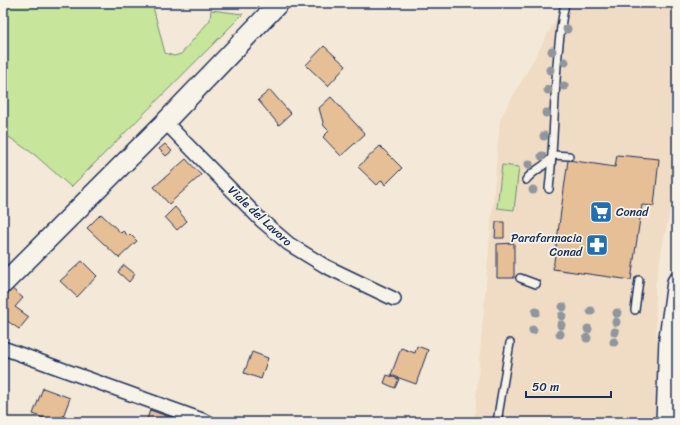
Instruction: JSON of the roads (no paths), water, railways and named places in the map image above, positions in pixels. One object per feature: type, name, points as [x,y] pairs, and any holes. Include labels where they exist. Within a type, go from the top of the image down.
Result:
[{"type":"street","points":[[3,284],[165,122],[278,3]]},
{"type":"street","name":"Viale del Lavoro","points":[[165,122],[261,220],[289,244],[321,264],[394,299]]},
{"type":"street","points":[[665,418],[669,337],[677,282]]},
{"type":"street","points":[[3,348],[208,422]]},
{"type":"lane","points":[[549,189],[559,35],[565,3]]},
{"type":"lane","points":[[552,155],[569,156]]},
{"type":"lane","points":[[526,180],[530,174],[546,164],[552,155]]},
{"type":"lane","points":[[520,278],[536,284]]},
{"type":"lane","points":[[635,310],[639,280]]},
{"type":"lane","points":[[497,422],[510,343]]},
{"type":"place","name":"Conad","points":[[601,212]]},
{"type":"place","name":"Parafarmacia Conad","points":[[597,245]]}]
